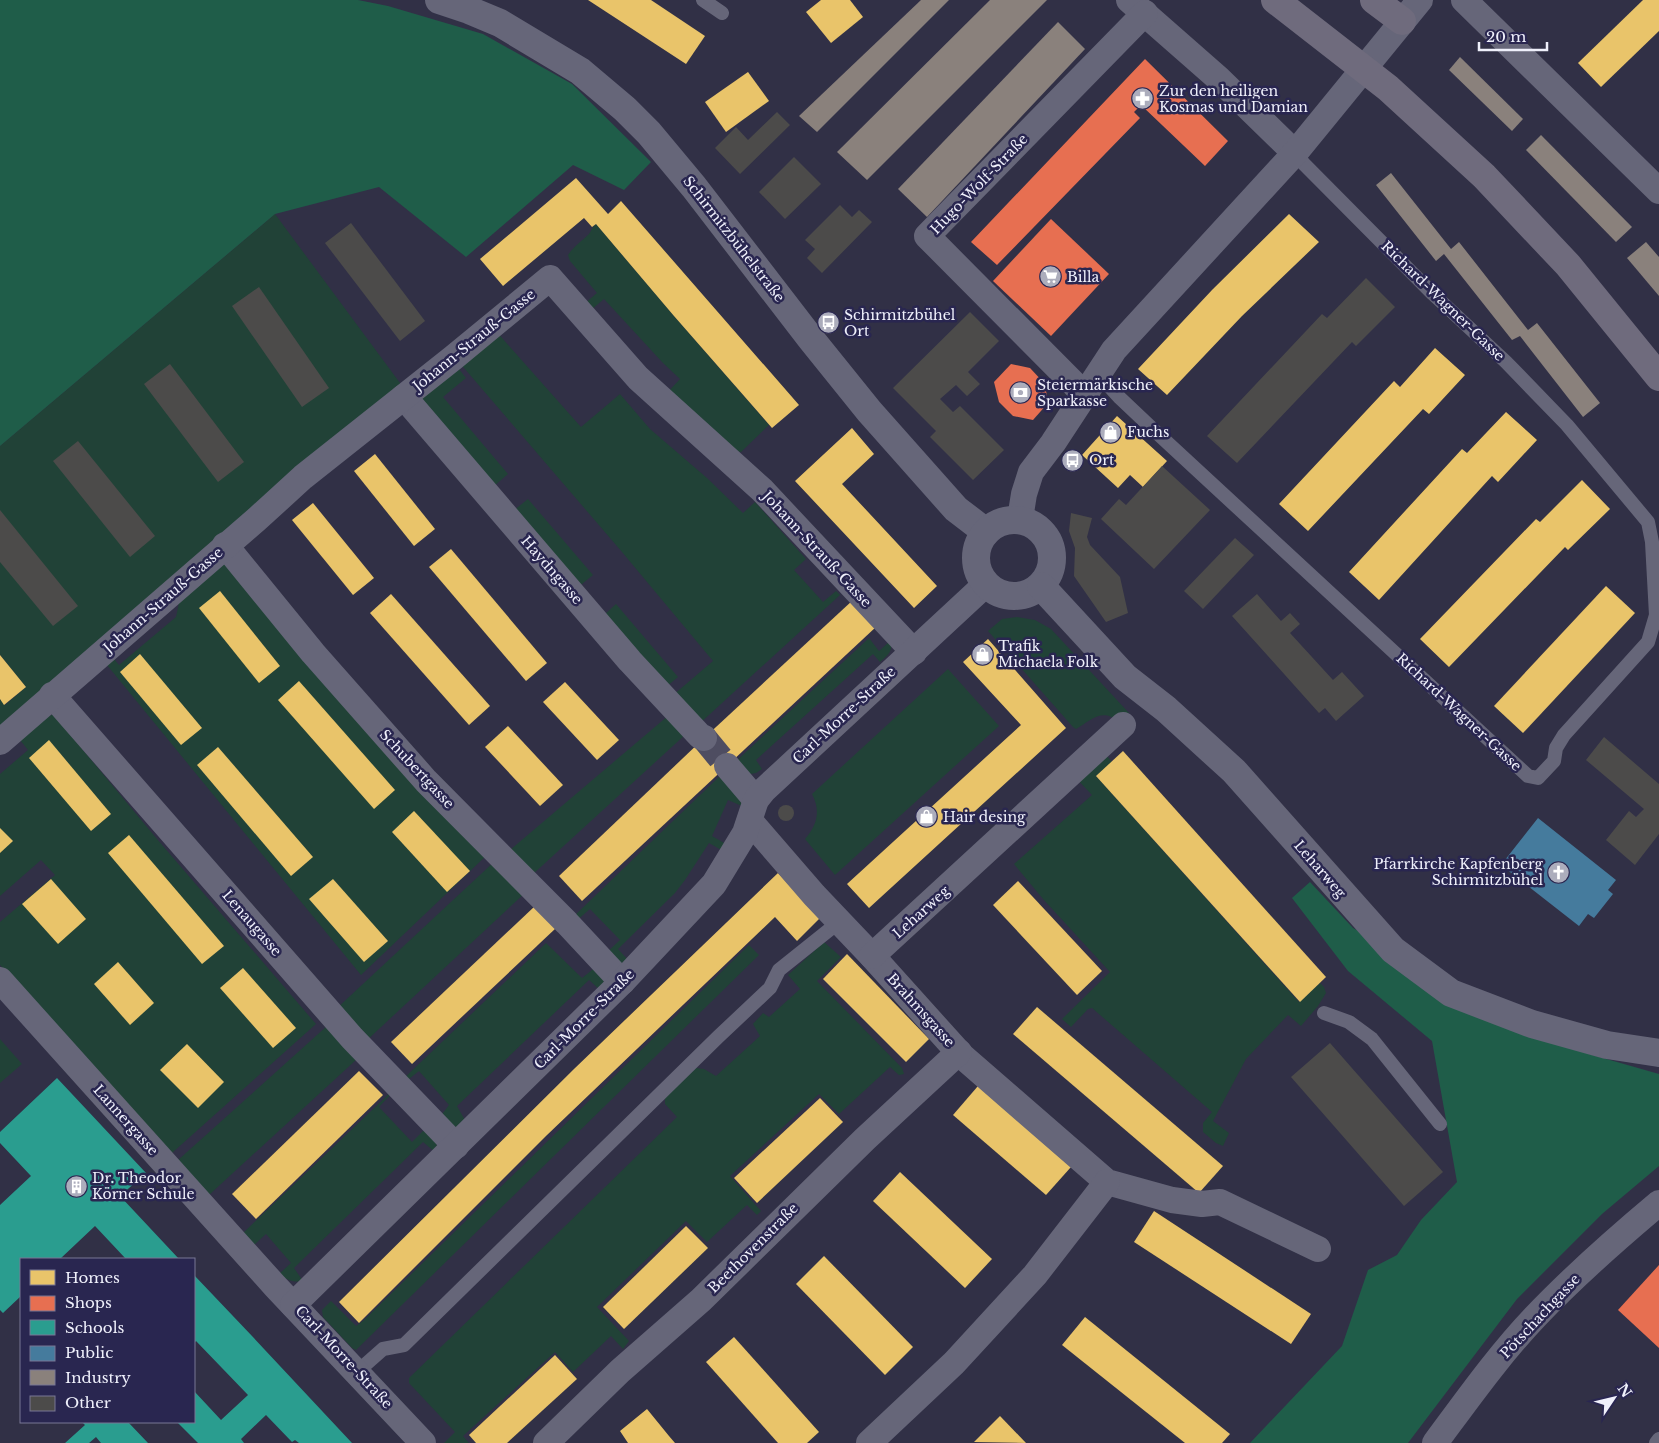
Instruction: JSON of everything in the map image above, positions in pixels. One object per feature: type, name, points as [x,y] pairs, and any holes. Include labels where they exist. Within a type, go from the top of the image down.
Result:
[{"type":"main road","name":"Schirmitzbühelstraße","points":[[439,0],[500,23],[580,71],[637,121],[694,187],[868,411],[956,509],[986,532]]},
{"type":"main road","points":[[1275,0],[1388,88],[1484,176],[1568,265],[1659,376]]},
{"type":"main road","points":[[1374,0],[1398,26]]},
{"type":"main road","points":[[1020,519],[1032,523],[1042,530],[1049,540],[1053,552],[1053,565],[1048,577],[1031,593],[1007,596],[996,592],[986,584],[976,564],[976,552],[979,541],[996,524],[1007,520],[1020,519]]},
{"type":"main road","name":"Leharweg","points":[[1040,586],[1125,677],[1166,709],[1234,771],[1393,950],[1451,993],[1505,1014],[1532,1024],[1607,1045],[1659,1053]]},
{"type":"street","points":[[1020,519],[1024,494],[1032,472],[1114,350],[1295,153],[1420,0]]},
{"type":"street","points":[[1464,0],[1659,191]]},
{"type":"street","points":[[1137,7],[1219,80],[1295,153]]},
{"type":"street","name":"Hugo-Wolf-Straße","points":[[1092,384],[927,236],[1137,7]]},
{"type":"street","name":"Johann-Strauß-Gasse","points":[[0,742],[303,477],[550,278],[638,378],[762,490],[914,652]]},
{"type":"street","name":"Haydngasse","points":[[404,397],[630,661],[702,737]]},
{"type":"street","name":"Schubertgasse","points":[[225,545],[313,653],[426,781],[547,902],[622,982]]},
{"type":"street","name":"Carl-Morre-Straße","points":[[424,1443],[293,1305],[622,982],[714,884],[745,833],[753,811],[764,790],[986,584]]},
{"type":"street","name":"Lenaugasse","points":[[52,695],[352,1038],[456,1146]]},
{"type":"street","name":"Leharweg","points":[[872,956],[1123,725]]},
{"type":"street","points":[[727,766],[753,811]]},
{"type":"street","name":"Brahmsgasse","points":[[753,811],[839,922],[959,1052],[1107,1182],[1172,1200],[1202,1204],[1220,1202],[1318,1249]]},
{"type":"street","name":"Lannergasse","points":[[0,980],[293,1305]]},
{"type":"street","name":"Beethovenstraße","points":[[546,1443],[620,1371],[701,1300],[865,1139],[959,1052]]},
{"type":"street","points":[[869,1443],[954,1363],[1026,1284],[1107,1182]]},
{"type":"street","name":"Pötschachgasse","points":[[1435,1443],[1472,1393],[1534,1318],[1576,1275],[1659,1203]]},
{"type":"lane","points":[[703,0],[722,13]]},
{"type":"lane","name":"Richard-Wagner-Gasse","points":[[1092,384],[1139,415],[1528,776],[1538,778],[1549,768],[1554,761],[1556,748],[1564,735],[1648,642],[1656,615],[1652,542],[1648,522],[1567,425],[1506,362],[1433,294],[1295,153]]},
{"type":"lane","points":[[358,1372],[383,1349],[404,1345],[770,988],[780,970],[839,922]]},
{"type":"lane","points":[[1324,1013],[1349,1022],[1372,1039],[1440,1124]]},
{"type":"lane","points":[[1656,1443],[1659,1439]]},
{"type":"green space","points":[[0,0],[358,0],[388,6],[483,34],[572,84],[651,162],[624,190],[573,165],[466,257],[379,187],[275,214],[0,446]]},
{"type":"green space","points":[[275,214],[403,387],[0,734],[0,699],[5,705],[26,687],[0,655],[0,446]]},
{"type":"green space","points":[[596,224],[769,425],[741,452],[733,451],[666,394],[680,379],[604,299],[591,310],[584,304],[597,293],[570,261],[568,255],[589,234]]},
{"type":"green space","points":[[495,330],[581,427],[620,394],[650,429],[707,478],[743,513],[755,502],[806,559],[794,570],[823,602],[836,591],[840,595],[698,725],[672,696],[713,661],[458,361]]},
{"type":"green space","points":[[455,364],[466,378],[443,397],[508,474],[493,487],[421,399]]},
{"type":"green space","points":[[528,499],[593,575],[577,588],[513,511]]},
{"type":"green space","points":[[225,559],[488,854],[361,975],[102,659],[109,653],[119,665],[176,617],[182,589]]},
{"type":"green space","points":[[616,604],[678,677],[666,687],[603,616]]},
{"type":"green space","points":[[1017,617],[1035,620],[1051,629],[1129,713],[1118,725],[1118,722],[1113,718],[1102,715],[1076,729],[1073,727],[988,631],[1002,619]]},
{"type":"green space","points":[[869,638],[879,651],[890,641],[891,648],[885,658],[880,662],[873,654],[756,760],[762,769],[750,774],[734,763]]},
{"type":"green space","points":[[948,669],[999,726],[835,875],[805,839],[815,823],[817,812],[812,794]]},
{"type":"green space","points":[[53,714],[157,839],[316,1024],[172,1153],[0,965],[0,922],[55,875],[41,860],[0,896],[0,774],[28,750],[16,735]]},
{"type":"green space","points":[[669,715],[686,734],[532,875],[510,850]]},
{"type":"green space","points":[[1107,756],[1112,762],[1096,776],[1299,1002],[1320,983],[1326,993],[1301,1026],[1288,1015],[1246,1059],[1213,1121],[1229,1133],[1223,1146],[1216,1143],[1203,1132],[1203,1123],[1212,1112],[1092,1008],[1088,1009],[1071,1027],[1062,1019],[1110,972],[1043,899],[1014,864],[1092,795],[1073,775]]},
{"type":"green space","points":[[724,772],[739,789],[742,806],[728,800],[712,836],[726,844],[723,851],[709,843],[675,893],[618,949],[628,960],[620,964],[604,955],[620,940],[590,909],[576,921],[572,918]]},
{"type":"green space","points":[[496,860],[526,892],[365,1042],[335,1010]]},
{"type":"green space","points":[[1310,882],[1353,928],[1589,1054],[1659,1074],[1659,1166],[1602,1214],[1517,1299],[1408,1443],[1250,1443],[1342,1346],[1368,1270],[1397,1255],[1421,1220],[1457,1182],[1432,1041],[1348,971],[1292,898]]},
{"type":"green space","points":[[824,942],[841,957],[817,981],[902,1068],[904,1074],[899,1075],[890,1067],[839,1114],[819,1094],[730,1176],[761,1211],[757,1215],[747,1205],[707,1242],[686,1221],[597,1307],[629,1341],[623,1349],[611,1336],[573,1372],[555,1352],[463,1436],[469,1443],[444,1443],[455,1432],[409,1383],[409,1378],[677,1117],[665,1104],[665,1098],[696,1068],[704,1069],[716,1076],[760,1036],[753,1024],[763,1013],[769,1017],[800,989],[788,975]]},
{"type":"green space","points":[[546,943],[582,978],[597,966],[604,981],[600,990],[589,980],[457,1106],[466,1122],[460,1128],[448,1127],[437,1121],[449,1105],[419,1071],[404,1083],[401,1081]]},
{"type":"green space","points":[[749,945],[759,955],[356,1350],[352,1348],[323,1317],[322,1310],[331,1301],[356,1326],[363,1321]]},
{"type":"green space","points":[[327,1026],[357,1059],[209,1195],[177,1161]]},
{"type":"green space","points":[[0,1039],[22,1064],[0,1083]]},
{"type":"green space","points":[[391,1092],[379,1107],[412,1142],[423,1131],[428,1132],[438,1149],[435,1152],[423,1142],[294,1268],[303,1281],[293,1281],[285,1278],[279,1274],[291,1263],[266,1234],[254,1245],[243,1233]]},
{"type":"building: Homes","points":[[588,0],[651,0],[705,36],[686,64]]},
{"type":"building: Homes","points":[[821,0],[850,0],[863,17],[831,43],[806,12]]},
{"type":"building: Homes","points":[[1643,0],[1659,0],[1659,31],[1601,87],[1578,63]]},
{"type":"building: Homes","points":[[748,72],[769,101],[726,132],[705,102]]},
{"type":"building: Homes","points":[[576,178],[608,214],[621,201],[799,405],[772,428],[596,224],[592,227],[584,218],[503,286],[480,259]]},
{"type":"building: Homes","points":[[1289,214],[1319,242],[1242,316],[1167,395],[1138,369],[1212,290]]},
{"type":"building: Homes","points":[[1435,348],[1465,375],[1429,414],[1423,409],[1308,531],[1279,504],[1394,381],[1400,387]]},
{"type":"building: Homes","points":[[1506,412],[1537,440],[1498,482],[1492,476],[1379,600],[1349,572],[1462,449],[1467,453]]},
{"type":"building: Homes","points":[[1117,416],[1167,461],[1143,487],[1130,475],[1118,488],[1082,455]]},
{"type":"building: Homes","points":[[852,428],[874,454],[842,484],[937,586],[914,608],[795,481]]},
{"type":"building: Homes","points":[[375,454],[435,529],[414,546],[354,471]]},
{"type":"building: Homes","points":[[1582,480],[1610,509],[1568,550],[1565,547],[1449,667],[1420,639],[1536,519],[1540,522]]},
{"type":"building: Homes","points":[[313,503],[374,578],[353,595],[292,520]]},
{"type":"building: Homes","points":[[451,549],[547,663],[526,681],[429,567]]},
{"type":"building: Homes","points":[[1606,586],[1635,613],[1523,733],[1494,706]]},
{"type":"building: Homes","points":[[220,591],[280,666],[259,683],[199,608]]},
{"type":"building: Homes","points":[[391,594],[490,706],[469,725],[370,613]]},
{"type":"building: Homes","points":[[853,600],[877,626],[582,901],[559,876]]},
{"type":"building: Homes","points":[[988,639],[1066,728],[869,908],[847,884],[1021,725],[963,662]]},
{"type":"building: Homes","points":[[140,654],[202,728],[181,745],[120,672]]},
{"type":"building: Homes","points":[[0,655],[26,687],[4,705],[0,699]]},
{"type":"building: Homes","points":[[299,681],[395,790],[374,809],[278,700]]},
{"type":"building: Homes","points":[[565,682],[619,740],[597,760],[543,702]]},
{"type":"building: Homes","points":[[508,726],[563,785],[540,806],[485,747]]},
{"type":"building: Homes","points":[[49,740],[111,814],[91,831],[29,758]]},
{"type":"building: Homes","points":[[218,747],[313,857],[291,876],[197,765]]},
{"type":"building: Homes","points":[[1123,751],[1326,977],[1300,1002],[1096,776]]},
{"type":"building: Homes","points":[[414,811],[470,871],[447,892],[392,832]]},
{"type":"building: Homes","points":[[0,828],[13,841],[0,853]]},
{"type":"building: Homes","points":[[129,835],[224,946],[202,964],[108,853]]},
{"type":"building: Homes","points":[[778,873],[820,918],[797,941],[775,917],[546,1136],[359,1323],[339,1302],[574,1069]]},
{"type":"building: Homes","points":[[51,879],[86,919],[58,944],[22,904]]},
{"type":"building: Homes","points":[[333,879],[388,941],[364,962],[309,899]]},
{"type":"building: Homes","points":[[1018,881],[1102,971],[1077,995],[993,905]]},
{"type":"building: Homes","points":[[535,906],[556,928],[412,1064],[391,1042]]},
{"type":"building: Homes","points":[[847,954],[929,1039],[906,1062],[823,979]]},
{"type":"building: Homes","points":[[118,962],[154,1003],[130,1025],[94,984]]},
{"type":"building: Homes","points":[[243,968],[296,1028],[273,1048],[220,988]]},
{"type":"building: Homes","points":[[1037,1007],[1223,1166],[1199,1193],[1013,1034]]},
{"type":"building: Homes","points":[[187,1044],[224,1082],[198,1108],[160,1070]]},
{"type":"building: Homes","points":[[359,1071],[383,1095],[256,1219],[232,1194]]},
{"type":"building: Homes","points":[[978,1086],[1071,1167],[1046,1195],[953,1115]]},
{"type":"building: Homes","points":[[820,1098],[843,1122],[757,1203],[734,1178]]},
{"type":"building: Homes","points":[[900,1172],[992,1259],[965,1288],[873,1201]]},
{"type":"building: Homes","points":[[1154,1211],[1311,1314],[1291,1344],[1134,1242]]},
{"type":"building: Homes","points":[[686,1226],[708,1248],[624,1329],[603,1307]]},
{"type":"building: Homes","points":[[824,1256],[913,1347],[885,1375],[796,1284]]},
{"type":"building: Homes","points":[[1085,1317],[1230,1434],[1222,1443],[1185,1443],[1062,1345]]},
{"type":"building: Homes","points":[[734,1337],[819,1432],[807,1443],[778,1443],[706,1362]]},
{"type":"building: Homes","points":[[555,1355],[577,1379],[507,1443],[476,1443],[469,1435]]},
{"type":"building: Homes","points":[[647,1409],[675,1443],[628,1443],[620,1431]]},
{"type":"building: Homes","points":[[1000,1416],[1026,1443],[974,1442]]},
{"type":"building: Shops","points":[[1145,59],[1228,141],[1205,166],[1141,105],[1134,112],[1140,118],[997,265],[971,242]]},
{"type":"building: Shops","name":"Billa","points":[[1051,219],[1109,274],[1051,336],[993,281]]},
{"type":"building: Shops","name":"Steiermärkische Sparkasse","points":[[1011,364],[1030,368],[1045,384],[1048,403],[1033,420],[1013,416],[999,402],[994,382]]},
{"type":"building: Shops","points":[[1659,1265],[1659,1348],[1618,1310]]},
{"type":"building: Schools","name":"Dr. Theodor Körner Schule","points":[[57,1078],[146,1173],[120,1196],[178,1258],[125,1258],[95,1226],[61,1258],[20,1258],[20,1297],[3,1313],[0,1310],[0,1205],[31,1176],[0,1143],[0,1132]]},
{"type":"building: Schools","points":[[195,1276],[352,1443],[299,1443],[295,1440],[292,1442],[266,1415],[241,1439],[244,1443],[198,1443],[178,1423],[195,1423],[195,1392],[221,1420],[248,1395],[196,1341]]},
{"type":"building: Schools","points":[[83,1423],[129,1423],[148,1443],[101,1443],[96,1437],[89,1443],[65,1443],[85,1425]]},
{"type":"building: Public","name":"Pfarrkirche Kapfenberg Schirmitzbühel","points":[[1538,818],[1616,880],[1608,890],[1613,894],[1594,918],[1588,914],[1579,926],[1501,865]]},
{"type":"building: Industry","points":[[921,0],[949,0],[817,132],[799,116]]},
{"type":"building: Industry","points":[[990,0],[1047,0],[867,180],[837,152]]},
{"type":"building: Industry","points":[[1058,22],[1085,49],[927,217],[898,189]]},
{"type":"building: Industry","points":[[1460,57],[1523,119],[1512,131],[1449,70]]},
{"type":"building: Industry","points":[[1541,135],[1632,227],[1616,242],[1526,150]]},
{"type":"building: Industry","points":[[1391,173],[1451,249],[1459,242],[1528,330],[1537,323],[1600,403],[1583,417],[1520,336],[1512,340],[1444,254],[1436,261],[1376,185]]},
{"type":"building: Industry","points":[[1646,242],[1659,257],[1659,296],[1627,258]]},
{"type":"building: Other","points":[[777,112],[790,125],[740,174],[715,148],[736,127],[748,140]]},
{"type":"building: Other","points":[[794,157],[821,184],[785,219],[759,192]]},
{"type":"building: Other","points":[[840,205],[852,217],[859,210],[872,222],[822,273],[807,258],[815,249],[805,240]]},
{"type":"building: Other","points":[[351,223],[425,321],[400,341],[325,243]]},
{"type":"building: Other","points":[[1366,278],[1395,307],[1356,346],[1352,342],[1237,463],[1207,436],[1322,314],[1327,318]]},
{"type":"building: Other","points":[[259,287],[329,388],[302,407],[232,306]]},
{"type":"building: Other","points":[[970,312],[999,341],[968,372],[980,384],[967,396],[956,385],[940,399],[953,412],[960,406],[1004,450],[973,480],[930,437],[936,431],[893,388]]},
{"type":"building: Other","points":[[170,364],[244,462],[218,482],[144,384]]},
{"type":"building: Other","points":[[78,441],[155,536],[130,557],[53,461]]},
{"type":"building: Other","points":[[1162,466],[1210,510],[1154,569],[1101,519],[1119,499],[1126,505]]},
{"type":"building: Other","points":[[0,510],[78,606],[53,626],[0,562]]},
{"type":"building: Other","points":[[1071,513],[1092,518],[1087,537],[1090,545],[1120,577],[1128,613],[1106,622],[1074,576],[1075,548],[1069,531]]},
{"type":"building: Other","points":[[1235,538],[1254,555],[1203,609],[1184,591]]},
{"type":"building: Other","points":[[1257,594],[1281,621],[1290,613],[1300,624],[1290,633],[1333,680],[1342,672],[1364,696],[1336,721],[1325,708],[1319,713],[1232,616]]},
{"type":"building: Other","points":[[1604,737],[1659,784],[1659,834],[1635,865],[1606,840],[1629,811],[1636,817],[1644,809],[1586,760]]},
{"type":"building: Other","points":[[783,805],[789,805],[794,810],[792,819],[783,821],[778,816],[778,810]]},
{"type":"building: Other","points":[[1330,1043],[1443,1172],[1404,1206],[1291,1077]]},
{"type":"tunnel","points":[[704,738],[727,766]]},
{"type":"place","name":"Zur den heiligen Kosmas und Damian","points":[[1143,99]]},
{"type":"place","name":"Billa","points":[[1051,277]]},
{"type":"place","name":"Schirmitzbühel Ort","points":[[828,323]]},
{"type":"place","name":"Steiermärkische Sparkasse","points":[[1021,393]]},
{"type":"place","name":"Fuchs","points":[[1111,432]]},
{"type":"place","name":"Ort","points":[[1073,460]]},
{"type":"place","name":"Trafik Michaela Folk","points":[[982,654]]},
{"type":"place","name":"Hair desing","points":[[927,817]]},
{"type":"place","name":"Pfarrkirche Kapfenberg Schirmitzbühel","points":[[1559,872]]},
{"type":"place","name":"Dr. Theodor Körner Schule","points":[[76,1186]]}]
